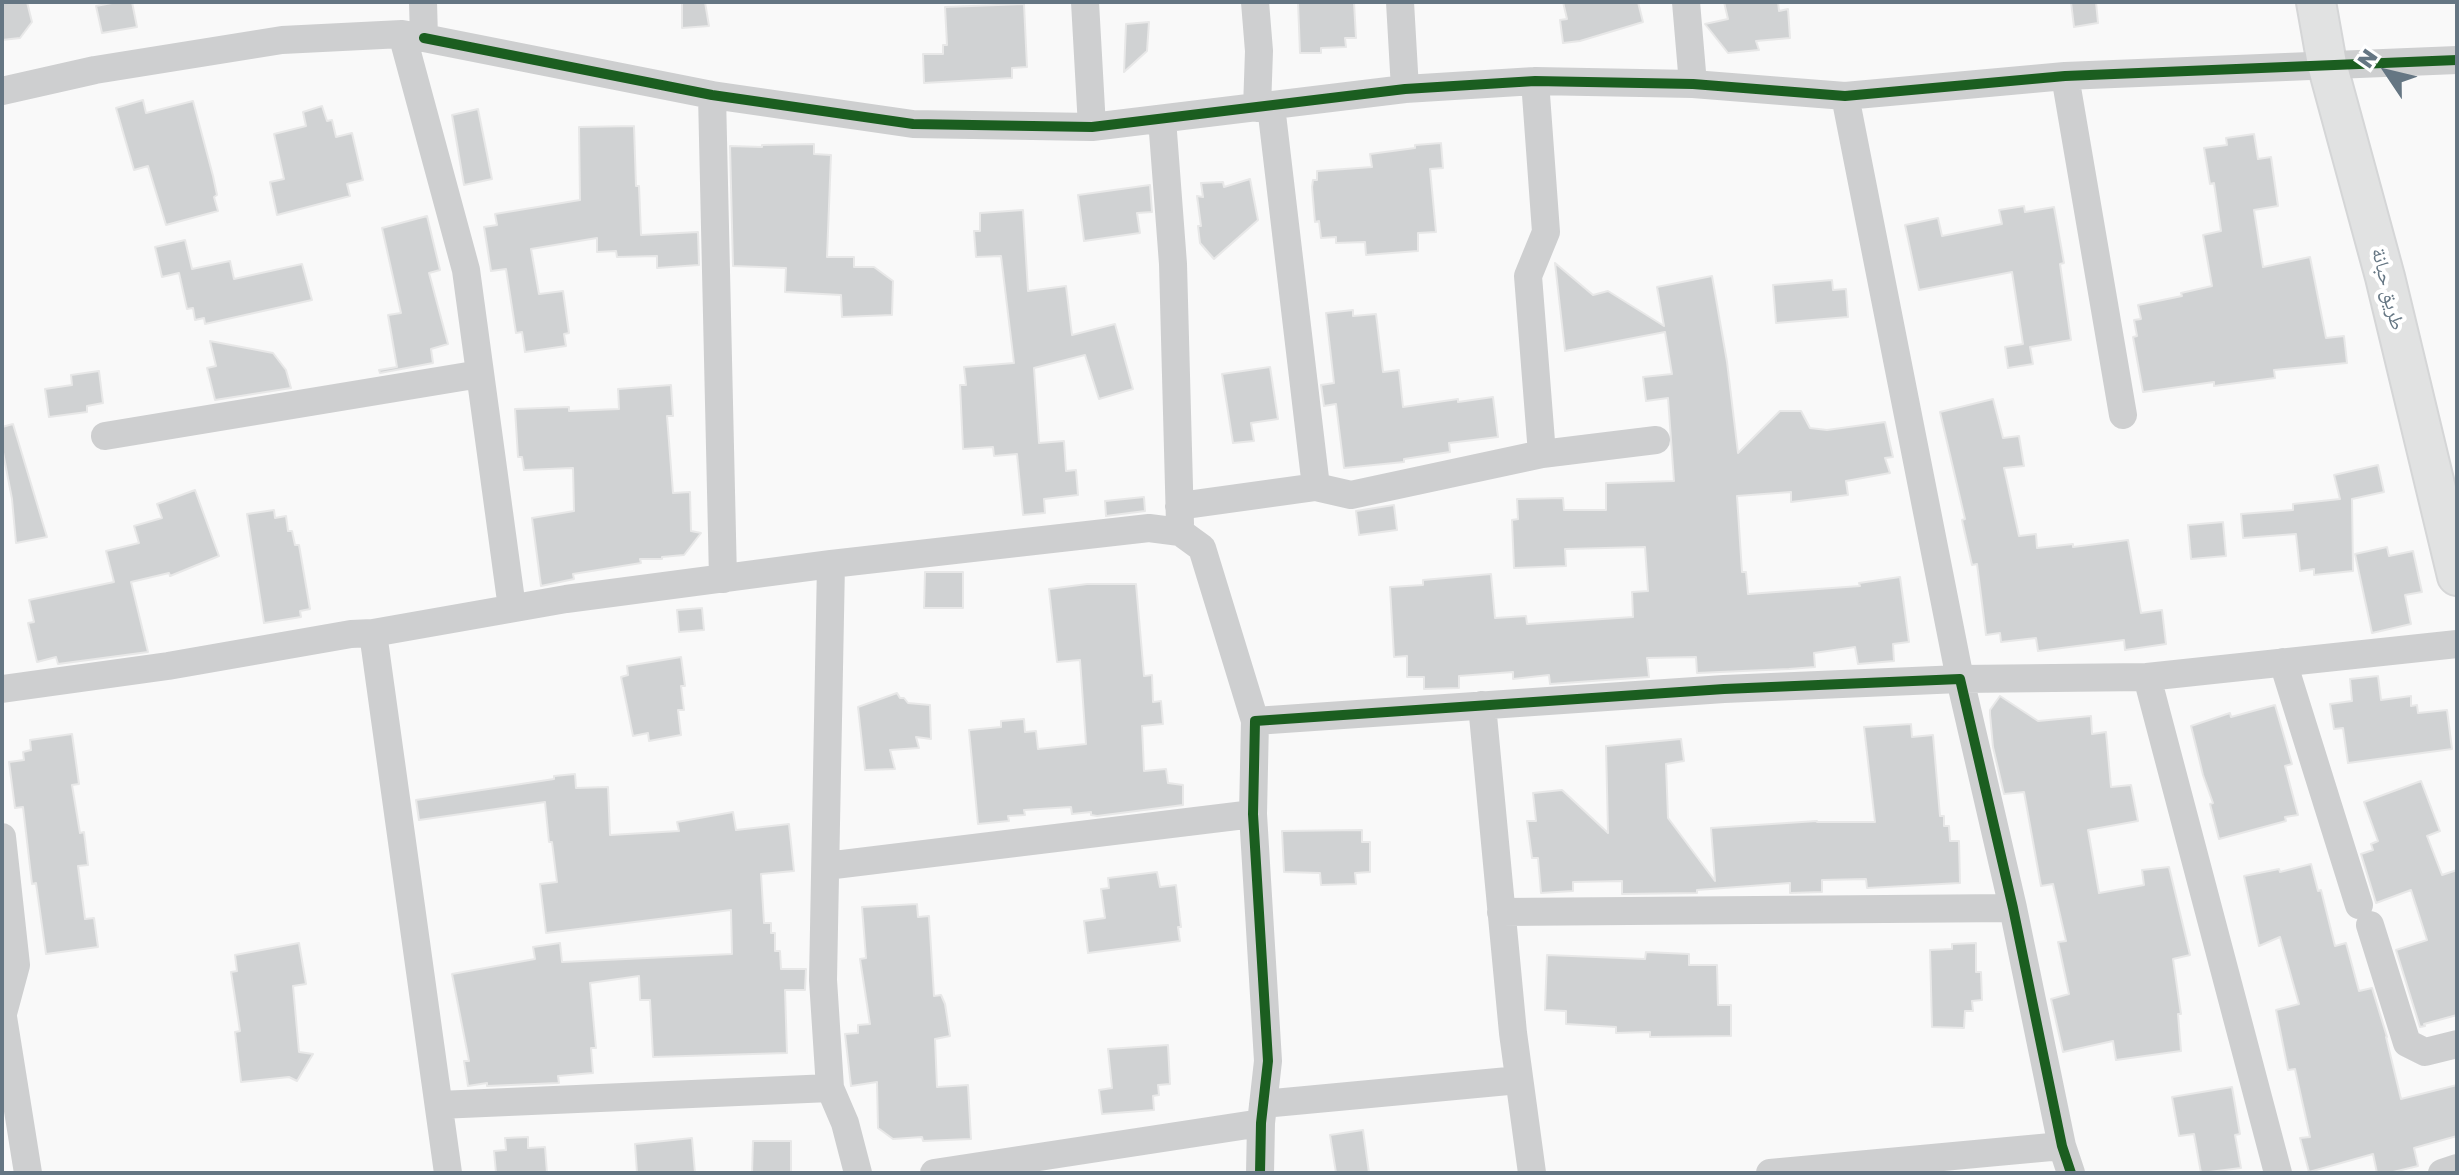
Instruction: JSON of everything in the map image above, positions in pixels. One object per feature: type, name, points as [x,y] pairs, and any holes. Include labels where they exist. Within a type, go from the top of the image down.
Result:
[{"type":"street","points":[[423,2],[413,36],[466,270],[512,608]]},
{"type":"street","points":[[1085,2],[1092,127]]},
{"type":"street","points":[[1255,2],[1264,107],[1316,487]]},
{"type":"street","points":[[1400,2],[1405,89]]},
{"type":"street","points":[[1686,2],[1693,84]]},
{"type":"street","name":"طريق حبانة","points":[[2316,2],[2327,64],[2385,277],[2457,576]]},
{"type":"street","points":[[2,91],[95,70],[267,42],[413,36],[712,95],[913,124],[1092,127],[1405,89],[1535,81],[1693,84],[1845,96],[2065,76],[2457,60]]},
{"type":"street","points":[[2065,76],[2123,415]]},
{"type":"street","points":[[1535,81],[1546,232],[1528,276],[1542,454]]},
{"type":"street","points":[[712,95],[723,579]]},
{"type":"street","points":[[1770,1173],[2067,1160],[1960,679],[1845,96]]},
{"type":"street","points":[[1162,119],[1173,264],[1180,519],[1202,548],[1255,721],[1253,814],[1268,1061],[1260,1173]]},
{"type":"street","points":[[105,436],[480,374]]},
{"type":"street","points":[[2,689],[168,666],[566,599],[831,564],[1149,528],[1316,487],[1351,495],[1542,454],[1656,440]]},
{"type":"street","points":[[831,564],[823,980],[830,1088],[845,1123],[858,1173]]},
{"type":"street","points":[[373,633],[448,1173]]},
{"type":"street","points":[[1255,721],[1724,689],[1960,679],[2147,677],[2457,644]]},
{"type":"street","points":[[2283,662],[2407,1043],[2425,1052],[2457,1044]]},
{"type":"street","points":[[2147,677],[2278,1173]]},
{"type":"street","points":[[1482,705],[1501,912],[1532,1173]]},
{"type":"street","points":[[826,866],[1253,814]]},
{"type":"street","points":[[2,837],[16,965],[3,1017],[28,1173]]},
{"type":"street","points":[[1501,912],[2013,908]]},
{"type":"street","points":[[934,1173],[1262,1114],[1519,1080]]},
{"type":"street","points":[[439,1105],[830,1088]]},
{"type":"street","points":[[2442,1173],[2457,1168]]},
{"type":"building","points":[[2,2],[27,2],[32,22],[20,38],[2,40]]},
{"type":"building","points":[[132,2],[137,27],[102,33],[96,6]]},
{"type":"building","points":[[682,2],[705,2],[709,26],[682,28]]},
{"type":"building","points":[[1298,2],[1354,2],[1356,38],[1345,38],[1346,47],[1321,48],[1321,53],[1300,53]]},
{"type":"building","points":[[1563,2],[1638,2],[1643,22],[1563,43],[1560,20],[1567,19]]},
{"type":"building","points":[[1724,2],[1778,2],[1779,11],[1788,9],[1790,38],[1756,41],[1759,50],[1728,53],[1705,24],[1728,19]]},
{"type":"building","points":[[2071,2],[2096,2],[2098,23],[2074,27]]},
{"type":"building","points":[[1024,4],[1027,67],[1012,68],[1012,78],[924,83],[923,54],[943,54],[943,45],[947,45],[945,7]]},
{"type":"building","points":[[1149,22],[1147,51],[1124,72],[1126,24]]},
{"type":"building","points":[[143,100],[146,113],[193,101],[213,176],[218,211],[166,225],[148,166],[134,170],[116,108]]},
{"type":"building","points":[[322,106],[327,121],[332,120],[336,137],[352,133],[363,180],[347,184],[350,196],[277,215],[270,182],[284,179],[274,134],[306,126],[303,112]]},
{"type":"building","points":[[478,109],[492,179],[464,185],[452,115]]},
{"type":"building","points":[[634,126],[641,235],[698,232],[699,265],[657,268],[657,256],[617,257],[616,251],[597,252],[597,238],[531,249],[539,294],[563,291],[569,333],[564,334],[566,346],[525,352],[522,332],[516,333],[506,269],[491,271],[484,227],[497,225],[495,214],[580,200],[579,127]]},
{"type":"building","points":[[2254,134],[2258,159],[2271,157],[2278,206],[2254,210],[2263,267],[2310,257],[2326,338],[2344,336],[2347,363],[2274,370],[2275,378],[2214,386],[2214,382],[2143,392],[2133,337],[2137,336],[2134,320],[2141,319],[2138,305],[2212,286],[2203,235],[2221,231],[2214,183],[2210,184],[2204,148],[2227,145],[2226,138]]},
{"type":"building","points":[[1441,143],[1443,168],[1430,169],[1436,232],[1418,233],[1418,251],[1366,255],[1365,242],[1336,243],[1336,237],[1321,238],[1319,221],[1315,222],[1312,187],[1313,180],[1317,180],[1317,171],[1372,167],[1370,154]]},
{"type":"building","points":[[814,144],[814,154],[831,155],[827,257],[854,257],[854,267],[874,267],[893,281],[892,315],[842,317],[841,295],[785,292],[786,268],[733,266],[730,146]]},
{"type":"building","points":[[1250,179],[1258,220],[1214,259],[1200,243],[1197,196],[1203,197],[1201,183],[1223,182],[1224,187]]},
{"type":"building","points":[[1150,185],[1152,212],[1137,213],[1140,233],[1084,241],[1078,195]]},
{"type":"building","points":[[2024,206],[2025,212],[2054,207],[2064,263],[2060,264],[2071,340],[2030,347],[2033,364],[2008,368],[2005,347],[2023,344],[2012,272],[1919,290],[1905,225],[1938,218],[1942,236],[2002,224],[1999,210]]},
{"type":"building","points":[[1023,210],[1028,291],[1066,286],[1072,335],[1115,324],[1133,389],[1099,399],[1085,355],[1034,368],[1039,443],[1064,441],[1066,471],[1076,470],[1078,495],[1044,499],[1045,513],[1023,515],[1017,454],[994,456],[993,447],[963,449],[960,385],[966,385],[964,367],[1014,363],[1001,256],[976,257],[974,231],[980,231],[980,213]]},
{"type":"building","points":[[427,216],[440,270],[429,273],[448,344],[431,349],[433,363],[380,373],[379,370],[397,367],[388,315],[401,313],[382,228]]},
{"type":"building","points":[[185,240],[192,269],[230,261],[234,279],[302,264],[312,300],[205,324],[204,318],[195,320],[193,308],[187,309],[179,273],[162,277],[155,247]]},
{"type":"building","points":[[1555,263],[1593,295],[1608,291],[1664,326],[1657,287],[1712,276],[1738,453],[1780,411],[1801,411],[1810,428],[1827,430],[1885,422],[1893,457],[1885,458],[1890,473],[1846,481],[1848,495],[1791,502],[1791,492],[1737,496],[1742,572],[1746,572],[1748,594],[1860,586],[1859,583],[1900,577],[1909,642],[1893,644],[1894,661],[1858,664],[1855,647],[1814,653],[1815,667],[1789,669],[1697,673],[1696,657],[1647,658],[1649,677],[1550,684],[1549,675],[1513,679],[1513,672],[1459,676],[1459,688],[1424,689],[1424,677],[1407,677],[1407,656],[1394,657],[1390,587],[1423,585],[1423,580],[1491,574],[1495,618],[1526,616],[1527,624],[1633,617],[1632,592],[1648,591],[1645,547],[1565,549],[1566,566],[1514,568],[1512,520],[1518,519],[1517,499],[1563,498],[1564,510],[1606,510],[1606,483],[1674,481],[1668,398],[1646,401],[1643,377],[1672,374],[1665,332],[1565,351]]},
{"type":"building","points":[[1832,280],[1833,290],[1846,289],[1848,317],[1776,323],[1773,285]]},
{"type":"building","points":[[1353,310],[1353,316],[1376,314],[1383,372],[1399,370],[1403,407],[1493,397],[1498,437],[1449,443],[1450,452],[1404,459],[1404,462],[1344,468],[1336,404],[1324,406],[1321,385],[1334,383],[1326,313]]},
{"type":"building","points":[[210,341],[273,353],[286,370],[291,388],[215,400],[207,368],[216,366]]},
{"type":"building","points":[[1270,367],[1278,419],[1251,423],[1254,441],[1233,443],[1222,374]]},
{"type":"building","points":[[99,371],[103,403],[87,406],[87,412],[49,417],[45,389],[72,385],[71,375]]},
{"type":"building","points":[[671,385],[673,416],[667,416],[673,493],[690,492],[691,531],[701,533],[684,555],[640,559],[641,563],[573,574],[574,579],[541,586],[532,518],[574,511],[573,468],[524,470],[522,457],[518,457],[515,409],[619,409],[618,389]]},
{"type":"building","points":[[1993,399],[2003,438],[2019,436],[2024,466],[2004,468],[2019,536],[2036,534],[2037,548],[2128,540],[2141,613],[2162,610],[2166,644],[2125,650],[2124,640],[2038,651],[2036,638],[2001,642],[2000,633],[1986,635],[1977,564],[1972,565],[1962,520],[1965,519],[1940,412]]},
{"type":"building","points":[[13,424],[47,537],[16,543],[2,447],[2,427]]},
{"type":"building","points":[[2378,465],[2384,492],[2352,499],[2353,571],[2314,575],[2314,569],[2300,571],[2296,534],[2243,538],[2241,514],[2293,510],[2293,504],[2340,499],[2334,475]]},
{"type":"building","points":[[195,490],[219,556],[170,576],[169,573],[131,582],[148,652],[58,664],[56,657],[37,662],[28,623],[34,622],[29,600],[114,582],[106,551],[139,543],[134,526],[162,518],[157,504]]},
{"type":"building","points":[[1144,497],[1145,511],[1106,516],[1105,501]]},
{"type":"building","points":[[1394,505],[1397,530],[1359,535],[1356,511]]},
{"type":"building","points":[[274,510],[275,518],[286,516],[288,531],[292,531],[295,545],[299,545],[310,609],[300,611],[301,617],[264,623],[247,514]]},
{"type":"building","points":[[2223,522],[2226,556],[2191,559],[2188,525]]},
{"type":"building","points":[[2387,547],[2389,556],[2413,551],[2422,592],[2405,595],[2411,624],[2372,633],[2355,554]]},
{"type":"building","points":[[925,572],[963,572],[963,608],[924,608]]},
{"type":"building","points":[[1087,584],[1136,584],[1144,676],[1152,675],[1153,702],[1161,701],[1163,724],[1142,726],[1144,771],[1166,769],[1168,783],[1183,785],[1183,805],[1097,816],[1091,815],[1091,812],[1072,814],[1071,807],[1024,810],[1025,815],[1008,816],[1009,821],[978,824],[969,730],[1001,727],[1001,721],[1024,719],[1025,732],[1036,731],[1038,749],[1086,744],[1080,660],[1057,662],[1049,589]]},
{"type":"building","points":[[702,608],[704,630],[679,632],[677,610]]},
{"type":"building","points":[[681,657],[685,686],[681,686],[684,710],[678,710],[681,735],[649,741],[648,733],[633,736],[621,677],[628,675],[627,666]]},
{"type":"building","points":[[2378,676],[2381,700],[2411,696],[2411,706],[2417,705],[2418,713],[2447,710],[2452,749],[2348,763],[2343,728],[2334,729],[2330,704],[2352,701],[2350,679]]},
{"type":"building","points":[[897,693],[908,703],[930,705],[931,739],[916,737],[919,748],[890,750],[895,769],[865,770],[858,707]]},
{"type":"building","points":[[2000,696],[2038,721],[2091,716],[2092,734],[2106,732],[2111,787],[2131,785],[2138,821],[2088,830],[2099,893],[2144,885],[2142,870],[2169,867],[2190,955],[2173,959],[2181,1014],[2178,1014],[2181,1051],[2116,1060],[2113,1041],[2063,1052],[2051,999],[2069,994],[2058,942],[2066,941],[2053,884],[2041,886],[2024,792],[2004,794],[1993,747],[1990,714]]},
{"type":"building","points":[[2275,705],[2292,764],[2285,766],[2298,815],[2219,839],[2210,804],[2213,803],[2191,726],[2230,713],[2231,717]]},
{"type":"building","points":[[1911,724],[1912,737],[1933,735],[1940,816],[1944,816],[1944,826],[1949,826],[1950,841],[1959,841],[1960,883],[1867,888],[1866,879],[1822,880],[1822,892],[1790,893],[1790,883],[1697,890],[1697,893],[1622,894],[1622,881],[1573,882],[1573,891],[1541,893],[1538,858],[1532,858],[1527,821],[1536,821],[1533,793],[1562,790],[1608,833],[1606,746],[1681,739],[1684,761],[1666,764],[1668,818],[1715,881],[1711,828],[1817,821],[1875,822],[1864,727]]},
{"type":"building","points":[[72,734],[79,784],[72,785],[80,833],[84,832],[88,865],[78,866],[85,919],[94,918],[98,947],[46,954],[36,883],[32,884],[23,807],[15,808],[9,762],[24,760],[23,752],[31,750],[30,740]]},
{"type":"building","points":[[575,774],[576,788],[608,787],[610,835],[679,831],[677,822],[733,812],[736,830],[789,824],[794,871],[761,874],[764,923],[771,923],[771,933],[775,933],[775,951],[780,951],[781,969],[806,969],[805,990],[785,990],[787,1053],[653,1057],[650,1000],[640,1000],[639,976],[590,983],[596,1048],[591,1048],[593,1073],[558,1076],[559,1083],[468,1086],[464,1061],[469,1061],[452,974],[535,959],[533,947],[560,943],[562,962],[732,954],[731,910],[546,933],[540,884],[557,882],[545,802],[419,820],[416,800]]},
{"type":"building","points":[[2421,781],[2440,831],[2427,836],[2442,875],[2457,870],[2457,1015],[2420,1027],[2396,950],[2427,940],[2411,890],[2376,903],[2361,854],[2373,850],[2371,844],[2378,841],[2364,802]]},
{"type":"building","points":[[1362,830],[1362,842],[1370,842],[1370,872],[1355,873],[1356,884],[1321,885],[1320,873],[1284,872],[1282,831]]},
{"type":"building","points":[[2311,864],[2335,946],[2346,943],[2359,991],[2372,988],[2401,1099],[2457,1085],[2457,1136],[2414,1148],[2418,1166],[2377,1173],[2373,1154],[2309,1172],[2300,1138],[2310,1137],[2295,1069],[2288,1070],[2276,1010],[2299,1004],[2280,937],[2259,946],[2244,876],[2279,869],[2280,872]]},
{"type":"building","points":[[1157,872],[1160,887],[1176,885],[1180,941],[1088,953],[1084,921],[1105,918],[1101,889],[1109,888],[1108,878]]},
{"type":"building","points":[[917,904],[918,917],[929,916],[934,996],[941,995],[945,1004],[950,1036],[935,1039],[937,1087],[968,1085],[971,1139],[893,1139],[878,1128],[877,1082],[851,1086],[845,1034],[858,1033],[858,1025],[870,1024],[860,959],[866,958],[862,907]]},
{"type":"building","points":[[299,943],[306,984],[293,986],[299,1052],[313,1054],[297,1081],[289,1077],[241,1082],[235,1032],[240,1031],[231,972],[237,971],[235,955]]},
{"type":"building","points":[[1976,943],[1976,972],[1981,972],[1982,1000],[1972,1001],[1973,1011],[1965,1011],[1964,1028],[1932,1027],[1930,950],[1952,949],[1952,944]]},
{"type":"building","points":[[1646,952],[1689,954],[1689,965],[1717,965],[1718,1005],[1731,1005],[1731,1036],[1650,1037],[1650,1032],[1616,1033],[1616,1027],[1566,1024],[1566,1011],[1545,1010],[1547,955],[1645,959]]},
{"type":"building","points":[[1168,1045],[1170,1084],[1158,1085],[1159,1095],[1153,1096],[1154,1110],[1102,1114],[1099,1090],[1112,1088],[1108,1049]]},
{"type":"building","points":[[2232,1087],[2240,1134],[2235,1135],[2241,1168],[2201,1173],[2194,1134],[2179,1136],[2172,1097]]},
{"type":"building","points":[[1363,1130],[1369,1173],[1336,1173],[1330,1135]]},
{"type":"building","points":[[528,1137],[528,1148],[545,1147],[547,1173],[496,1173],[494,1151],[506,1150],[505,1138]]},
{"type":"building","points":[[692,1138],[695,1173],[637,1173],[635,1144]]},
{"type":"building","points":[[753,1141],[791,1141],[791,1173],[752,1173]]},
{"type":"cycle path","points":[[424,38],[712,95],[913,124],[1092,127],[1405,89],[1535,81],[1693,84],[1845,96],[2065,76],[2457,60]]},
{"type":"cycle path","points":[[1260,1173],[1261,1123],[1268,1061],[1253,814],[1255,721],[1724,689],[1960,679],[2013,908],[2062,1146],[2071,1173]]}]
